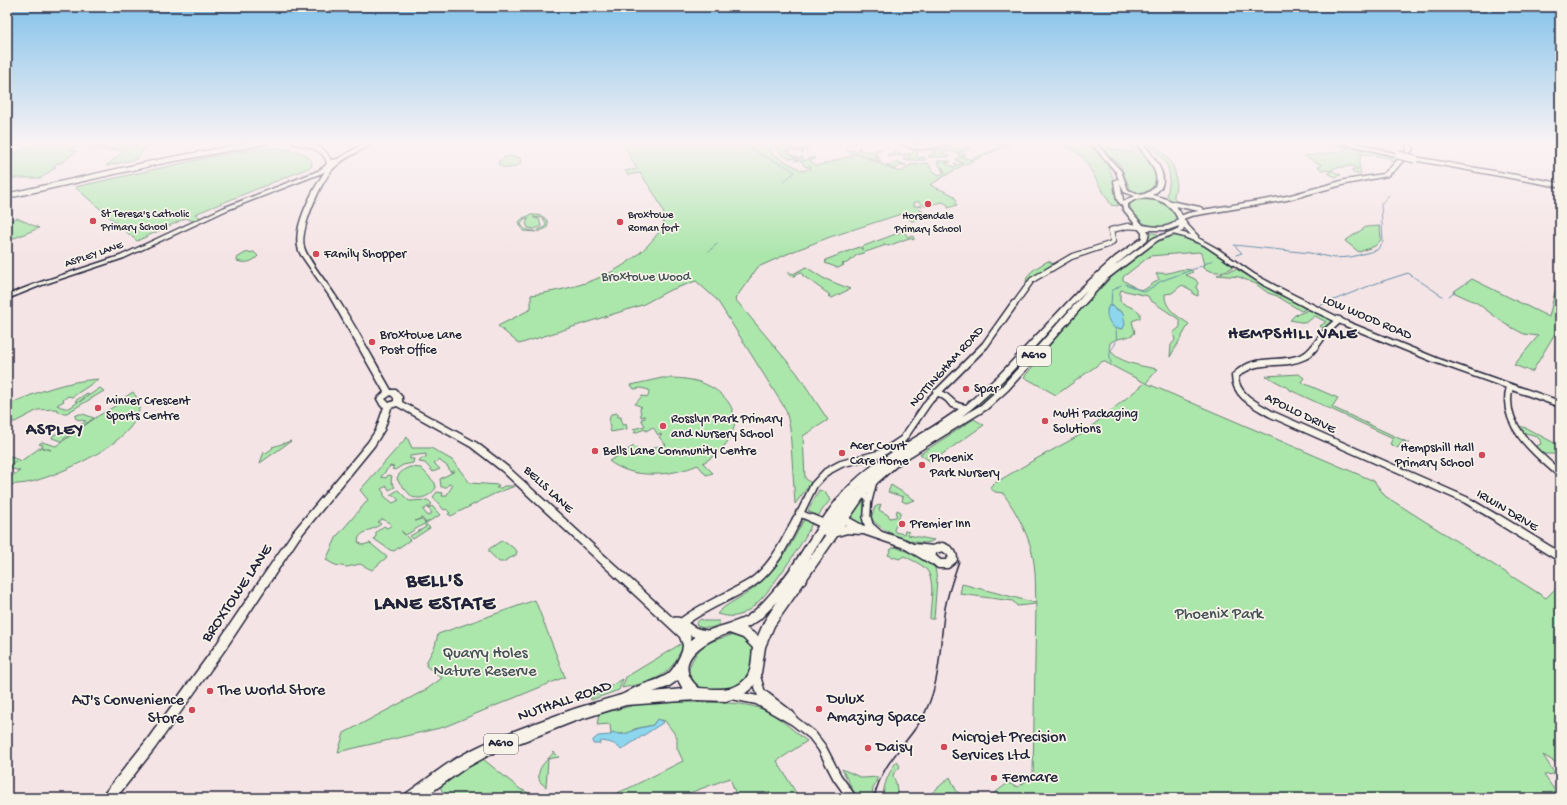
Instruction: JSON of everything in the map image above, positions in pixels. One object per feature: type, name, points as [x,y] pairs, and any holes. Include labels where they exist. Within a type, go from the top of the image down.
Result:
[{"type":"highway","points":[[1160,180],[1156,190],[1143,197],[1127,200],[1124,206],[1138,223],[1155,232],[1176,233],[1183,228],[1176,208],[1162,195],[1165,180]]},
{"type":"highway","points":[[1541,180],[1560,183]]},
{"type":"highway","points":[[1143,197],[1168,201]]},
{"type":"highway","points":[[1138,223],[1152,228],[1168,228],[1176,225],[1181,220]]},
{"type":"highway","name":"A610","points":[[626,699],[696,694],[726,695],[739,691],[749,683],[755,673],[764,633],[774,615],[830,529],[851,490],[879,465],[948,422],[991,388],[1080,293],[1116,261],[1145,239],[1146,235],[1138,223]]},
{"type":"highway","name":"A610","points":[[838,515],[865,495],[874,479],[898,460],[984,407],[1005,388],[1085,296],[1104,277],[1156,238],[1176,233]]},
{"type":"highway","points":[[937,392],[949,399],[954,405],[967,408]]},
{"type":"highway","points":[[948,422],[953,412],[954,405]]},
{"type":"highway","name":"A610","points":[[626,699],[640,691],[664,683],[673,677],[681,668],[687,653],[696,642],[708,635],[728,629],[757,616],[778,593],[799,564],[830,529]]},
{"type":"highway","points":[[728,629],[742,630],[751,636],[760,647]]},
{"type":"highway","points":[[681,668],[683,681],[696,694]]},
{"type":"highway","name":"NUTHALL ROAD","points":[[412,798],[459,764],[487,749],[581,713],[626,699]]},
{"type":"main road","name":"ASPLEY LANE","points":[[7,297],[122,257],[218,212],[303,180]]},
{"type":"main road","points":[[320,180],[302,225],[300,247],[333,297],[389,393]]},
{"type":"main road","points":[[1116,180],[1120,200],[1124,206]]},
{"type":"main road","points":[[1122,180],[1126,191],[1143,197]]},
{"type":"main road","points":[[1202,243],[1181,220],[1190,214],[1297,196],[1345,182],[1359,180]]},
{"type":"main road","points":[[1168,201],[1194,209],[1215,209]]},
{"type":"main road","name":"LOW WOOD ROAD","points":[[1176,233],[1186,235],[1202,243],[1283,293],[1339,320],[1442,363],[1560,404]]},
{"type":"main road","name":"BELLS LANE","points":[[389,393],[397,394],[399,398],[393,404],[460,437],[488,455],[524,486],[684,634],[688,645],[687,653]]},
{"type":"main road","name":"BROXTOWE LANE","points":[[108,798],[152,744],[220,648],[296,535],[371,444],[393,404],[384,404],[381,399],[389,393]]},
{"type":"main road","name":"BELLS LANE","points":[[666,616],[695,633],[708,635]]},
{"type":"street","points":[[7,196],[77,180]]},
{"type":"street","points":[[7,196],[79,180]]},
{"type":"street","name":"NOTTINGHAM ROAD","points":[[680,624],[690,615],[747,585],[762,574],[776,559],[814,485],[826,472],[841,464],[882,453],[898,444],[909,433],[918,416],[937,392],[985,345],[1032,280],[1070,257],[1110,244],[1113,241],[1111,230],[1138,223]]},
{"type":"street","name":"NOTTINGHAM ROAD","points":[[1128,226],[1138,223]]},
{"type":"street","name":"APOLLO DRIVE","points":[[1339,320],[1304,357],[1256,363],[1244,367],[1235,376],[1236,388],[1255,404],[1282,420],[1440,488]]},
{"type":"street","points":[[1510,387],[1507,406],[1515,425],[1531,447],[1560,474]]},
{"type":"street","name":"IRWIN DRIVE","points":[[1440,488],[1479,507],[1560,558]]},
{"type":"street","points":[[865,495],[869,502],[866,519],[868,524],[878,534]]},
{"type":"street","points":[[800,513],[830,529],[847,529],[878,534],[914,548],[939,564],[947,564],[952,561],[953,556],[950,550],[945,548],[939,547],[933,550],[914,548]]},
{"type":"street","points":[[838,515],[865,531]]},
{"type":"street","points":[[932,560],[931,554],[933,550]]},
{"type":"street","points":[[755,673],[762,693],[790,715],[794,721]]},
{"type":"street","points":[[726,695],[757,700],[794,721],[812,735],[819,744],[837,777],[852,798]]},
{"type":"green space","points":[[109,180],[280,180],[195,214],[201,218],[193,221],[186,218],[137,241],[75,187]]},
{"type":"green space","name":"Broxtowe Wood","points":[[644,180],[939,180],[930,185],[953,195],[957,201],[955,202],[957,205],[948,208],[948,205],[943,202],[925,206],[919,202],[916,202],[914,203],[914,206],[922,206],[918,207],[927,216],[921,217],[922,219],[912,221],[901,214],[830,237],[794,251],[758,267],[735,299],[797,373],[828,420],[803,436],[805,478],[811,483],[795,504],[790,428],[786,410],[717,300],[696,281],[668,291],[642,305],[519,344],[498,326],[531,309],[531,295],[563,289],[594,280],[624,265],[637,255],[659,232],[664,222],[661,207]]},
{"type":"green space","points":[[1096,180],[1114,180],[1118,206],[1111,205]]},
{"type":"green space","points":[[1126,180],[1156,180],[1153,191],[1142,194],[1131,191]]},
{"type":"green space","points":[[1170,180],[1176,180],[1174,198],[1176,200],[1171,201],[1167,195]]},
{"type":"green space","points":[[1152,198],[1169,206],[1174,212],[1177,221],[1164,227],[1156,227],[1148,225],[1135,216],[1131,210],[1130,203],[1138,199]]},
{"type":"green space","points":[[531,215],[539,215],[545,218],[548,223],[547,228],[538,232],[538,230],[545,227],[546,223],[543,218],[533,217],[539,219],[541,226],[535,229],[528,228],[526,223],[529,218],[524,219],[521,223],[523,227],[526,230],[536,232],[523,231],[519,222],[523,218]]},
{"type":"green space","points":[[17,218],[39,228],[7,241],[7,221]]},
{"type":"green space","points":[[1380,226],[1381,240],[1375,246],[1359,252],[1345,241],[1366,227]]},
{"type":"green space","points":[[904,232],[908,237],[913,236],[914,240],[909,238],[888,246],[883,243],[886,245],[857,255],[838,268],[825,263],[828,259],[859,247],[863,250],[861,247]]},
{"type":"green space","points":[[1148,232],[1162,235],[1150,240],[1104,276],[989,401],[858,490],[855,490],[958,417],[1101,276],[1148,240],[1150,237]]},
{"type":"green space","name":"Phoenix Park","points":[[1173,236],[1189,239],[1204,246],[1233,266],[1232,268],[1221,272],[1210,271],[1202,267],[1204,265],[1201,253],[1198,252],[1150,256],[1123,277],[1123,280],[1137,289],[1144,290],[1159,279],[1156,274],[1188,269],[1193,272],[1186,275],[1195,279],[1198,283],[1196,287],[1198,296],[1193,294],[1193,291],[1182,285],[1172,293],[1165,294],[1167,304],[1173,312],[1189,324],[1170,357],[1171,345],[1175,340],[1173,333],[1180,327],[1180,322],[1177,318],[1150,300],[1148,296],[1121,290],[1120,301],[1138,311],[1140,313],[1140,318],[1132,321],[1135,333],[1113,341],[1110,343],[1110,349],[1120,359],[1136,365],[1158,369],[1146,383],[1374,481],[1385,496],[1546,598],[1560,584],[1560,765],[1543,755],[1555,774],[1544,775],[1560,798],[1018,798],[1015,795],[1011,798],[988,798],[1008,783],[1018,787],[1033,776],[1036,604],[1017,606],[1013,601],[960,594],[962,584],[1036,603],[1034,563],[1027,535],[1003,493],[995,492],[990,488],[995,483],[1034,460],[1082,434],[1145,383],[1103,361],[1056,395],[1024,377],[1092,296],[1134,257],[1154,244]],"holes":[[[1111,305],[1123,313],[1122,329],[1117,328],[1107,309]]]},
{"type":"green space","points":[[254,252],[258,256],[254,260],[249,262],[237,261],[237,258],[245,253]]},
{"type":"green space","points":[[1048,261],[1054,264],[1031,279],[1026,285],[1026,280],[1030,273]]},
{"type":"green space","points":[[806,267],[823,278],[850,289],[832,298],[800,272],[792,277],[788,274],[789,272],[793,274]]},
{"type":"green space","points":[[1236,269],[1306,309],[1301,311],[1277,296],[1268,293],[1256,284],[1239,277],[1217,275]]},
{"type":"green space","points":[[1472,279],[1549,317],[1557,283],[1560,280],[1560,325],[1532,372],[1514,365],[1538,336],[1524,334],[1505,324],[1477,303],[1453,292]]},
{"type":"green space","points":[[1309,310],[1330,320],[1332,323],[1325,329],[1320,326],[1326,322],[1315,316],[1306,323],[1290,320],[1295,315]]},
{"type":"green space","points":[[1299,374],[1304,378],[1301,382],[1338,398],[1332,407],[1409,443],[1402,441],[1398,448],[1390,444],[1393,438],[1290,390],[1266,376]]},
{"type":"green space","name":"Rosslyn Park Primary and Nursery School","points":[[662,378],[687,379],[707,385],[724,397],[730,406],[734,415],[732,435],[720,450],[703,463],[713,473],[706,475],[698,465],[664,474],[641,474],[619,467],[609,461],[634,446],[638,450],[642,448],[645,452],[658,446],[666,445],[659,437],[662,435],[658,435],[653,427],[646,431],[645,429],[634,433],[636,431],[633,429],[645,426],[641,419],[645,418],[645,416],[641,417],[640,408],[642,407],[635,404],[642,396],[648,397],[649,390],[641,388],[634,389],[631,385]]},
{"type":"green space","points":[[99,379],[72,397],[68,396],[63,400],[64,401],[57,405],[64,408],[69,408],[78,402],[75,401],[87,393],[89,394],[79,402],[100,388],[104,391],[67,413],[61,413],[56,409],[38,410],[15,422],[10,421],[8,418],[9,411],[7,410],[7,405],[52,388],[75,382]]},
{"type":"green space","points":[[133,392],[139,402],[137,416],[129,429],[115,442],[98,453],[61,472],[31,482],[7,485],[7,479],[20,471],[9,468],[16,461],[10,465],[7,463],[7,458],[9,456],[21,461],[41,447],[51,450],[42,447],[43,445],[39,444],[42,442],[56,446]]},
{"type":"green space","points":[[618,413],[618,417],[621,417],[622,425],[626,424],[627,429],[611,432],[609,423],[610,416],[611,414]]},
{"type":"green space","points":[[79,414],[94,418],[61,441],[52,438],[53,435],[61,432],[68,434],[86,421],[76,419],[75,416]]},
{"type":"green space","points":[[974,419],[984,425],[931,462],[920,454]]},
{"type":"green space","points":[[1515,425],[1526,428],[1560,446],[1560,454],[1543,454],[1534,447],[1541,444],[1540,440],[1536,436],[1520,431]]},
{"type":"green space","points":[[407,437],[412,448],[431,448],[452,460],[470,483],[499,485],[496,488],[515,486],[494,494],[451,516],[448,514],[450,513],[446,509],[444,510],[433,497],[437,492],[443,493],[442,496],[446,496],[453,485],[449,484],[447,487],[441,487],[440,479],[455,471],[450,472],[448,467],[439,460],[434,463],[440,469],[433,472],[425,463],[419,462],[422,458],[426,457],[426,454],[410,456],[410,459],[414,459],[413,463],[403,465],[395,470],[392,469],[394,467],[390,466],[381,477],[386,478],[388,475],[392,476],[391,481],[395,487],[389,490],[387,486],[381,489],[384,496],[393,503],[399,500],[393,495],[390,495],[398,490],[409,501],[428,500],[432,504],[423,510],[428,516],[432,513],[428,508],[432,506],[440,515],[426,523],[422,518],[415,521],[421,519],[430,528],[413,539],[410,536],[426,527],[424,524],[406,535],[401,531],[410,540],[394,551],[390,550],[374,539],[376,532],[384,526],[387,528],[392,525],[383,519],[378,522],[381,524],[366,531],[359,537],[358,542],[363,545],[370,543],[387,557],[372,570],[360,564],[347,567],[335,565],[326,560],[337,536],[368,500],[360,490]]},
{"type":"green space","points":[[291,441],[260,463],[264,452],[266,453],[273,448],[272,447]]},
{"type":"green space","points":[[410,467],[421,468],[435,483],[436,488],[426,497],[412,497],[398,481],[397,478],[399,474]]},
{"type":"green space","points":[[891,485],[915,500],[906,503],[902,501],[903,497],[888,492]]},
{"type":"green space","points":[[819,490],[825,492],[830,500],[818,516],[808,511]]},
{"type":"green space","points":[[862,496],[866,500],[867,508],[863,518],[869,531],[847,518]]},
{"type":"green space","points":[[881,504],[879,510],[888,515],[890,518],[896,517],[897,510],[901,512],[894,530],[895,532],[904,534],[905,531],[909,532],[908,535],[934,540],[920,543],[911,541],[901,538],[883,528],[871,518],[875,507]]},
{"type":"green space","points":[[806,520],[812,522],[805,538],[761,599],[745,613],[736,616],[717,614],[753,589],[769,574],[788,550],[803,521]]},
{"type":"green space","points":[[501,541],[506,542],[517,551],[516,555],[503,562],[499,562],[489,552],[489,549]]},
{"type":"green space","points":[[895,547],[919,556],[935,568],[937,579],[934,619],[930,619],[932,586],[929,574],[921,565],[904,556],[899,559],[888,555],[891,549]]},
{"type":"green space","name":"Quarry Holes Nature Reserve","points":[[535,600],[565,677],[444,727],[338,752],[344,733],[427,689],[442,678],[426,666],[435,646],[438,634]]},
{"type":"green space","points":[[701,619],[705,621],[719,621],[720,623],[709,628],[703,628],[697,626],[696,623]]},
{"type":"green space","points":[[732,635],[739,636],[749,642],[753,647],[751,666],[747,680],[740,685],[727,689],[706,689],[695,684],[691,680],[688,672],[691,663],[699,650],[716,640]]},
{"type":"green space","points":[[684,642],[676,660],[665,673],[653,680],[622,688],[626,677]]},
{"type":"green space","points":[[623,679],[619,690],[591,700],[590,698]]},
{"type":"green space","points":[[718,702],[742,704],[762,709],[780,719],[807,741],[777,761],[799,798],[737,798],[730,778],[676,798],[605,798],[629,788],[683,761],[677,748],[677,737],[665,721],[657,719],[653,725],[634,729],[629,733],[611,735],[610,724],[597,725],[599,714],[639,704]]},
{"type":"green space","points":[[554,752],[559,757],[548,759]]},
{"type":"green space","points":[[483,759],[520,789],[540,798],[446,798],[440,787],[457,774]]},
{"type":"green space","points":[[548,759],[546,787],[540,782],[540,769]]},
{"type":"green space","points":[[897,761],[900,767],[893,776],[896,783],[898,798],[883,798],[887,779]]},
{"type":"green space","points":[[842,769],[862,778],[878,777],[873,788],[872,798],[857,798]]},
{"type":"green space","points":[[950,777],[956,790],[963,798],[958,798],[956,796],[953,798],[926,798]]},
{"type":"water","points":[[1109,305],[1123,313],[1125,324],[1123,329],[1117,328],[1116,330],[1109,321],[1107,312]]},
{"type":"water","points":[[657,719],[664,722],[621,750],[615,744],[607,742],[601,741],[600,744],[593,744],[593,740],[598,736],[611,735],[612,732],[625,734],[639,728],[653,725]]},
{"type":"waterway","points":[[1384,200],[1389,195]]},
{"type":"waterway","points":[[1236,255],[1242,253],[1234,245],[1310,253],[1334,258],[1351,257],[1377,250],[1383,242],[1381,203],[1385,201]]},
{"type":"waterway","points":[[709,251],[717,244]]},
{"type":"waterway","points":[[1199,267],[1213,260]]},
{"type":"waterway","points":[[1125,284],[1145,292],[1161,281],[1197,268]]},
{"type":"waterway","points":[[1319,306],[1374,284],[1408,273],[1442,296]]},
{"type":"waterway","points":[[1111,305],[1112,291],[1121,285]]},
{"type":"waterway","points":[[1449,296],[1454,292]]},
{"type":"waterway","points":[[1111,363],[1110,352],[1116,341],[1116,330]]},
{"type":"tram line","points":[[874,798],[878,783],[885,770],[892,758],[917,726],[924,714],[934,690],[945,608],[949,590],[959,561]]},
{"type":"place","name":"Horsendale Primary School","points":[[928,204]]},
{"type":"place","name":"St Teresa's Catholic Primary School","points":[[93,221]]},
{"type":"place","name":"Broxtowe Roman fort","points":[[620,222]]},
{"type":"place","name":"Family Shopper","points":[[316,254]]},
{"type":"place","name":"Broxtowe Lane Post Office","points":[[372,342]]},
{"type":"place","name":"Spar","points":[[966,389]]},
{"type":"place","name":"Minver Crescent Sports Centre","points":[[98,408]]},
{"type":"place","name":"Multi Packaging Solutions","points":[[1045,421]]},
{"type":"place","name":"Rosslyn Park Primary and Nursery School","points":[[663,426]]},
{"type":"place","name":"Bells Lane Community Centre","points":[[595,451]]},
{"type":"place","name":"Acer Court Care Home","points":[[842,453]]},
{"type":"place","name":"Hempshill Hall Primary School","points":[[1482,455]]},
{"type":"place","name":"Phoenix Park Nursery","points":[[922,465]]},
{"type":"place","name":"Premier Inn","points":[[902,524]]},
{"type":"place","name":"The World Store","points":[[210,691]]},
{"type":"place","name":"Dulux Amazing Space","points":[[819,709]]},
{"type":"place","name":"AJ's Convenience Store","points":[[192,710]]},
{"type":"place","name":"Microjet Precision Services Ltd","points":[[944,747]]},
{"type":"place","name":"Daisy","points":[[868,748]]},
{"type":"place","name":"Femcare","points":[[994,778]]},
{"type":"district","name":"HEMPSHILL VALE","points":[[1293,335]]},
{"type":"district","name":"ASPLEY","points":[[55,431]]},
{"type":"district","name":"BELL'S LANE ESTATE","points":[[435,594]]}]
